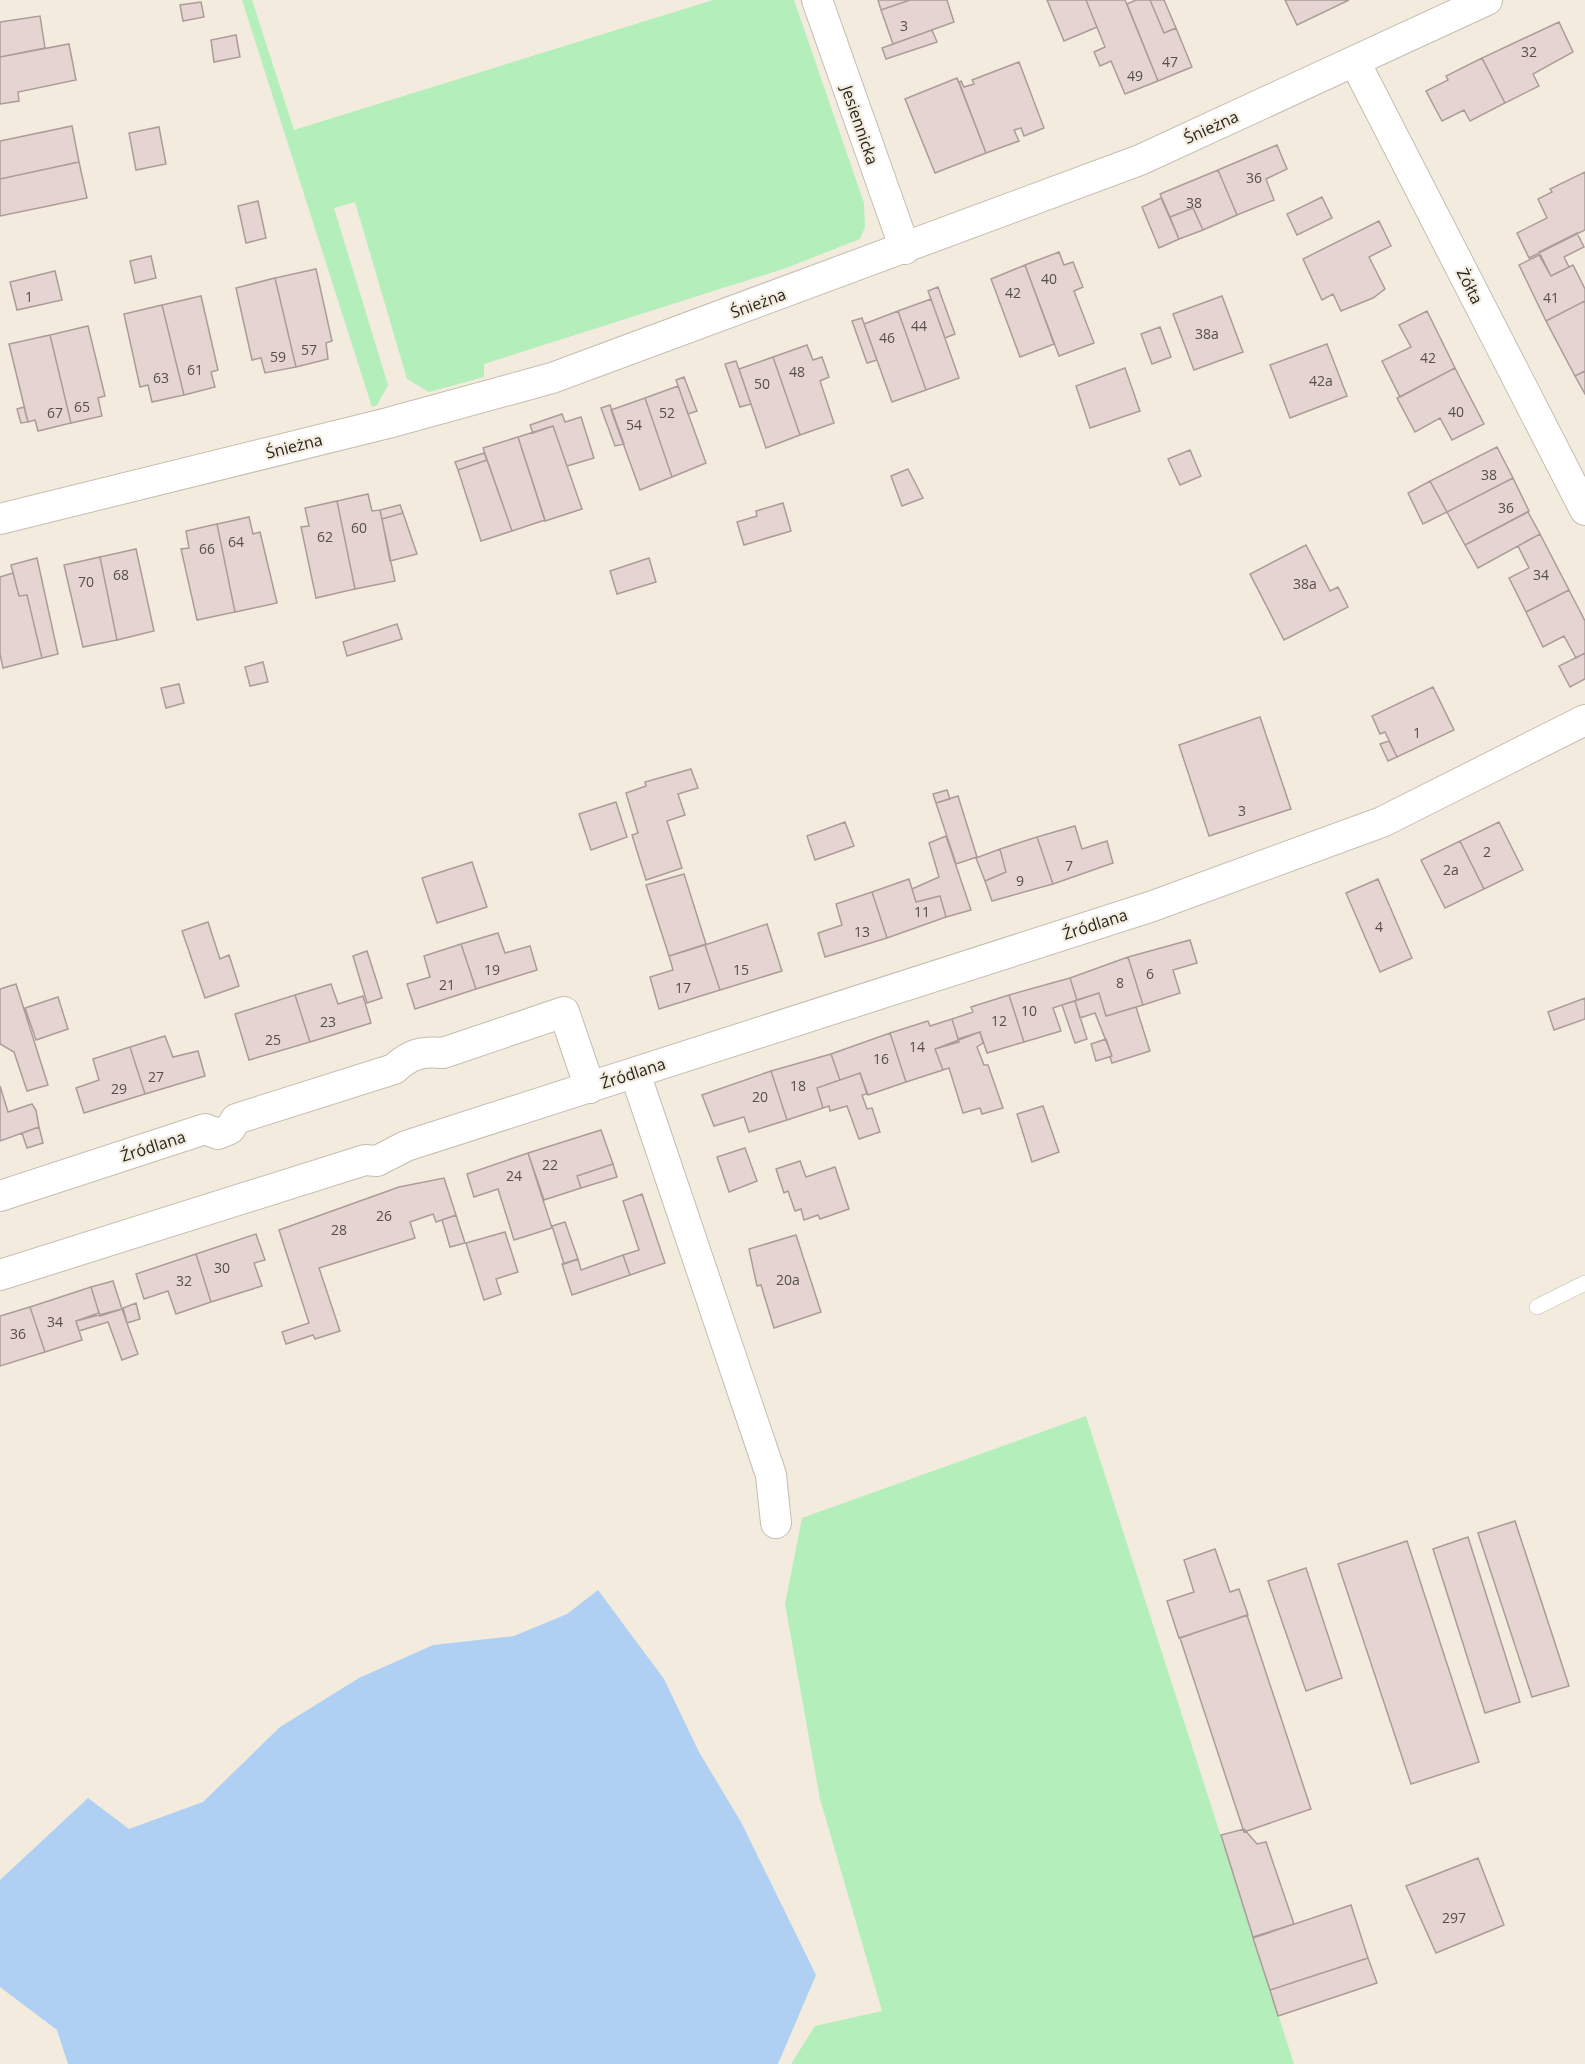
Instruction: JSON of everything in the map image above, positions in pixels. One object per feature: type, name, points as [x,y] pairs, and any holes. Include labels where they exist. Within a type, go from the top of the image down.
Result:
[{"type":"street","name":"Jesiennicka","points":[[817,0],[905,249]]},
{"type":"street","name":"Śnieżna","points":[[0,519],[388,423],[552,378],[1140,160],[1355,62],[1452,8],[1487,0]]},
{"type":"street","name":"Żółta","points":[[1355,62],[1585,510]]},
{"type":"street","name":"Źródlana","points":[[0,1275],[365,1160],[377,1161],[406,1146],[1150,907],[1382,822],[1585,720]]},
{"type":"street","name":"Źródlana","points":[[0,1196],[205,1129],[218,1134],[230,1129],[236,1119],[394,1069],[405,1059],[424,1051],[443,1053],[564,1012],[590,1088]]},
{"type":"street","points":[[634,1073],[771,1475],[776,1523]]},
{"type":"lane","points":[[1537,1307],[1585,1283]]},
{"type":"green space","points":[[242,0],[252,0],[294,130],[713,0],[794,0],[864,203],[865,227],[860,239],[786,268],[484,364],[484,377],[429,392],[407,379],[355,202],[334,208],[388,385],[377,405],[372,407]]},
{"type":"green space","points":[[1086,1416],[1294,2064],[791,2064],[815,2026],[882,2011],[820,1799],[785,1604],[802,1518]]},
{"type":"water","points":[[598,1590],[664,1679],[699,1752],[741,1822],[816,1975],[778,2064],[68,2064],[57,2030],[0,1987],[0,1880],[88,1798],[129,1829],[203,1802],[280,1727],[359,1678],[433,1645],[514,1636],[567,1614]]},
{"type":"building","points":[[878,0],[910,0],[881,10]]},
{"type":"building","points":[[910,0],[947,0],[954,22],[893,44],[881,10]]},
{"type":"building","points":[[1047,0],[1086,0],[1097,27],[1064,41]]},
{"type":"building","points":[[1086,0],[1125,0],[1158,81],[1125,94],[1111,61],[1100,66],[1094,52],[1105,47]]},
{"type":"building","points":[[1136,0],[1150,0],[1164,33],[1176,28],[1192,67],[1158,81],[1127,4]]},
{"type":"building","points":[[1150,0],[1164,0],[1176,28],[1164,33]]},
{"type":"building","points":[[1285,0],[1349,0],[1297,25]]},
{"type":"building","points":[[201,2],[204,17],[183,21],[180,5]]},
{"type":"building","points":[[40,16],[45,48],[0,57],[0,22]]},
{"type":"building","points":[[1559,22],[1573,52],[1533,74],[1539,86],[1505,103],[1482,58]]},
{"type":"building","points":[[932,30],[937,42],[886,59],[882,48]]},
{"type":"building","points":[[236,35],[240,57],[214,62],[211,40]]},
{"type":"building","points":[[69,44],[76,80],[18,92],[19,101],[0,104],[0,57]]},
{"type":"building","points":[[1482,58],[1505,103],[1470,121],[1464,110],[1442,121],[1426,91],[1448,80],[1446,76]]},
{"type":"building","points":[[1019,62],[1044,128],[1024,136],[1021,128],[1014,130],[1019,141],[986,153],[959,82],[961,81],[964,87],[974,84],[972,80]]},
{"type":"building","points":[[957,78],[986,153],[935,173],[905,99]]},
{"type":"building","points":[[72,126],[79,162],[0,179],[0,141]]},
{"type":"building","points":[[159,127],[166,164],[136,170],[129,133]]},
{"type":"building","points":[[1277,145],[1287,169],[1266,179],[1274,200],[1237,215],[1218,170]]},
{"type":"building","points":[[79,162],[87,198],[0,216],[0,179]]},
{"type":"building","points":[[1218,170],[1237,215],[1203,230],[1193,208],[1170,217],[1160,194]]},
{"type":"building","points":[[1585,172],[1585,230],[1529,258],[1517,233],[1547,218],[1538,199],[1552,192],[1550,189]]},
{"type":"building","points":[[1322,197],[1332,218],[1297,235],[1287,214]]},
{"type":"building","points":[[1161,198],[1179,239],[1159,248],[1142,207]]},
{"type":"building","points":[[258,201],[266,238],[246,243],[238,206]]},
{"type":"building","points":[[1193,208],[1203,230],[1179,239],[1170,217]]},
{"type":"building","points":[[1379,221],[1391,246],[1369,257],[1385,289],[1373,298],[1341,311],[1333,294],[1322,300],[1303,259]]},
{"type":"building","points":[[1577,233],[1584,247],[1564,257],[1569,267],[1551,276],[1539,252]]},
{"type":"building","points":[[1059,252],[1064,265],[1073,262],[1083,287],[1074,291],[1094,343],[1059,356],[1025,265]]},
{"type":"building","points":[[1539,255],[1551,276],[1573,265],[1585,289],[1585,301],[1546,321],[1519,265]]},
{"type":"building","points":[[151,256],[156,278],[135,283],[130,261]]},
{"type":"building","points":[[1025,265],[1054,344],[1020,357],[991,279]]},
{"type":"building","points":[[316,269],[332,341],[326,343],[328,359],[296,367],[275,278]]},
{"type":"building","points":[[55,271],[62,300],[17,310],[10,282]]},
{"type":"building","points":[[275,278],[296,367],[265,373],[261,358],[252,360],[236,288]]},
{"type":"building","points":[[938,287],[955,334],[945,338],[928,291]]},
{"type":"building","points":[[201,296],[218,370],[211,372],[215,387],[184,395],[162,305]]},
{"type":"building","points":[[1222,296],[1243,352],[1194,370],[1173,314]]},
{"type":"building","points":[[931,299],[959,378],[926,390],[898,311]]},
{"type":"building","points":[[1585,301],[1585,371],[1575,376],[1546,321]]},
{"type":"building","points":[[162,305],[184,395],[152,402],[148,385],[140,387],[124,314]]},
{"type":"building","points":[[898,311],[926,390],[892,402],[864,324]]},
{"type":"building","points":[[1427,311],[1455,368],[1400,397],[1382,361],[1411,347],[1399,325]]},
{"type":"building","points":[[862,318],[877,360],[867,363],[852,321]]},
{"type":"building","points":[[88,326],[105,396],[98,398],[102,416],[71,423],[50,335]]},
{"type":"building","points":[[1160,327],[1171,357],[1152,364],[1141,334]]},
{"type":"building","points":[[50,335],[71,423],[38,431],[35,420],[28,422],[9,344]]},
{"type":"building","points":[[1327,344],[1347,396],[1290,418],[1270,365]]},
{"type":"building","points":[[807,345],[813,360],[822,357],[829,377],[820,381],[834,423],[800,435],[773,357]]},
{"type":"building","points":[[773,357],[800,435],[766,448],[739,369]]},
{"type":"building","points":[[736,361],[751,404],[740,407],[725,364]]},
{"type":"building","points":[[1125,368],[1140,411],[1090,428],[1076,386]]},
{"type":"building","points":[[1455,368],[1484,424],[1452,440],[1440,418],[1415,432],[1397,398]]},
{"type":"building","points":[[1585,371],[1585,394],[1575,376]]},
{"type":"building","points":[[684,377],[697,411],[688,414],[676,380]]},
{"type":"building","points":[[678,386],[706,463],[672,477],[645,398]]},
{"type":"building","points":[[645,398],[672,477],[640,490],[611,410]]},
{"type":"building","points":[[610,405],[624,444],[615,446],[601,408]]},
{"type":"building","points":[[24,407],[28,422],[21,423],[17,409]]},
{"type":"building","points":[[562,414],[565,422],[581,417],[594,458],[567,466],[553,426],[533,433],[530,425]]},
{"type":"building","points":[[553,426],[582,509],[545,521],[518,437]]},
{"type":"building","points":[[518,437],[545,520],[512,531],[483,448]]},
{"type":"building","points":[[1497,447],[1513,478],[1447,512],[1430,481]]},
{"type":"building","points":[[1190,450],[1201,476],[1180,485],[1168,459]]},
{"type":"building","points":[[484,453],[487,460],[458,470],[455,462]]},
{"type":"building","points":[[487,460],[512,531],[481,541],[458,470]]},
{"type":"building","points":[[908,469],[923,498],[902,506],[891,476]]},
{"type":"building","points":[[1513,478],[1529,511],[1465,545],[1447,512]]},
{"type":"building","points":[[1430,481],[1447,512],[1423,524],[1408,493]]},
{"type":"building","points":[[368,494],[372,511],[380,510],[395,581],[355,589],[337,501]]},
{"type":"building","points":[[337,501],[355,589],[316,598],[301,527],[309,526],[305,508]]},
{"type":"building","points":[[783,503],[791,531],[744,545],[737,522],[757,516],[756,511]]},
{"type":"building","points":[[400,505],[403,513],[382,519],[380,510]]},
{"type":"building","points":[[1528,512],[1540,534],[1478,568],[1465,545]]},
{"type":"building","points":[[403,513],[417,554],[390,561],[382,519]]},
{"type":"building","points":[[249,517],[253,534],[260,532],[277,603],[235,612],[217,524]]},
{"type":"building","points":[[217,524],[235,612],[197,620],[181,549],[189,548],[186,531]]},
{"type":"building","points":[[1540,534],[1569,590],[1526,612],[1509,578],[1529,568],[1518,546]]},
{"type":"building","points":[[1306,545],[1330,591],[1338,587],[1348,607],[1284,640],[1250,574]]},
{"type":"building","points":[[136,549],[154,631],[117,640],[100,557]]},
{"type":"building","points":[[100,557],[117,640],[83,647],[64,565]]},
{"type":"building","points":[[37,558],[58,654],[42,658],[27,595],[19,596],[11,565]]},
{"type":"building","points":[[649,558],[656,582],[617,594],[610,571]]},
{"type":"building","points":[[13,573],[19,596],[27,595],[42,658],[3,668],[0,654],[0,577]]},
{"type":"building","points":[[1569,590],[1585,621],[1585,653],[1576,658],[1564,636],[1543,647],[1526,612]]},
{"type":"building","points":[[397,624],[402,639],[347,656],[343,642]]},
{"type":"building","points":[[1585,653],[1585,679],[1570,687],[1559,666]]},
{"type":"building","points":[[263,662],[268,682],[250,686],[245,667]]},
{"type":"building","points":[[179,684],[184,703],[166,708],[161,688]]},
{"type":"building","points":[[1433,687],[1454,730],[1397,757],[1385,732],[1380,734],[1372,716]]},
{"type":"building","points":[[1260,717],[1291,809],[1209,836],[1179,745]]},
{"type":"building","points":[[1389,741],[1397,757],[1388,761],[1380,744]]},
{"type":"building","points":[[691,769],[698,788],[678,794],[685,815],[667,821],[682,868],[646,880],[632,835],[638,833],[626,793],[646,786],[645,782]]},
{"type":"building","points":[[947,790],[950,799],[936,803],[933,794]]},
{"type":"building","points":[[958,796],[977,857],[956,864],[936,803]]},
{"type":"building","points":[[616,802],[627,837],[591,850],[579,814]]},
{"type":"building","points":[[845,822],[854,846],[815,860],[807,836]]},
{"type":"building","points":[[1499,822],[1523,870],[1484,889],[1460,841]]},
{"type":"building","points":[[1075,826],[1082,849],[1107,841],[1113,863],[1053,884],[1037,837]]},
{"type":"building","points":[[946,836],[971,910],[946,917],[940,896],[916,902],[912,889],[939,877],[929,843]]},
{"type":"building","points":[[1037,837],[1053,884],[992,901],[985,881],[1006,872],[1000,849]]},
{"type":"building","points":[[1460,841],[1484,889],[1445,908],[1421,860]]},
{"type":"building","points":[[1000,849],[1006,872],[985,881],[976,858]]},
{"type":"building","points":[[472,862],[487,907],[437,923],[422,878]]},
{"type":"building","points":[[684,874],[706,944],[669,956],[646,885]]},
{"type":"building","points":[[909,879],[916,902],[940,896],[946,917],[887,938],[872,892]]},
{"type":"building","points":[[1378,879],[1412,958],[1380,972],[1346,893]]},
{"type":"building","points":[[872,892],[887,938],[825,957],[818,933],[842,925],[836,904]]},
{"type":"building","points":[[208,922],[220,959],[229,955],[239,986],[205,998],[182,931]]},
{"type":"building","points":[[767,924],[782,971],[720,990],[705,945]]},
{"type":"building","points":[[498,933],[505,953],[530,946],[537,970],[476,989],[461,944]]},
{"type":"building","points":[[1190,940],[1197,963],[1173,970],[1180,993],[1143,1005],[1128,957]]},
{"type":"building","points":[[461,944],[476,989],[415,1009],[407,984],[430,977],[424,956]]},
{"type":"building","points":[[705,945],[720,990],[659,1009],[650,977],[673,970],[669,956]]},
{"type":"building","points":[[367,951],[382,998],[367,1003],[353,956]]},
{"type":"building","points":[[1128,957],[1143,1005],[1106,1016],[1099,993],[1077,1000],[1070,978]]},
{"type":"building","points":[[1070,978],[1077,1000],[1053,1008],[1061,1031],[1024,1042],[1009,995]]},
{"type":"building","points":[[16,984],[48,1085],[27,1091],[14,1052],[0,1044],[0,989]]},
{"type":"building","points":[[331,984],[338,1004],[363,996],[371,1023],[310,1042],[295,995]]},
{"type":"building","points":[[1099,993],[1106,1016],[1136,1007],[1150,1051],[1112,1063],[1110,1057],[1112,1056],[1095,1013],[1080,1018],[1075,1001]]},
{"type":"building","points":[[295,995],[310,1042],[249,1060],[235,1014]]},
{"type":"building","points":[[1009,995],[1024,1042],[987,1053],[980,1032],[958,1039],[952,1019],[973,1012],[971,1007]]},
{"type":"building","points":[[58,997],[68,1029],[36,1040],[25,1008]]},
{"type":"building","points":[[1585,998],[1585,1019],[1554,1030],[1548,1012]]},
{"type":"building","points":[[1075,1001],[1087,1039],[1075,1043],[1062,1005]]},
{"type":"building","points":[[952,1019],[959,1042],[935,1049],[943,1070],[906,1082],[890,1033],[928,1021],[930,1026]]},
{"type":"building","points":[[980,1032],[983,1043],[977,1047],[984,1065],[988,1065],[1003,1108],[982,1114],[980,1108],[963,1113],[949,1068],[943,1070],[935,1049]]},
{"type":"building","points":[[890,1033],[906,1082],[868,1095],[860,1073],[840,1080],[831,1054]]},
{"type":"building","points":[[165,1036],[173,1057],[198,1051],[205,1076],[145,1094],[130,1047]]},
{"type":"building","points":[[1106,1039],[1112,1056],[1096,1061],[1091,1044]]},
{"type":"building","points":[[130,1047],[145,1094],[84,1113],[76,1088],[99,1080],[93,1059]]},
{"type":"building","points":[[831,1054],[840,1080],[817,1088],[823,1108],[787,1120],[771,1071]]},
{"type":"building","points":[[771,1071],[787,1120],[749,1132],[744,1117],[714,1126],[702,1095]]},
{"type":"building","points":[[860,1073],[867,1094],[862,1095],[867,1109],[872,1108],[880,1132],[859,1139],[847,1106],[830,1111],[829,1106],[823,1108],[817,1088]]},
{"type":"building","points":[[0,1086],[8,1112],[32,1104],[36,1110],[39,1127],[0,1141]]},
{"type":"building","points":[[1043,1106],[1059,1152],[1032,1162],[1017,1114]]},
{"type":"building","points":[[39,1127],[43,1143],[27,1148],[22,1133]]},
{"type":"building","points":[[601,1130],[613,1164],[577,1176],[581,1188],[544,1200],[528,1153]]},
{"type":"building","points":[[745,1148],[757,1181],[729,1192],[717,1157]]},
{"type":"building","points":[[528,1153],[552,1228],[514,1240],[498,1189],[474,1197],[467,1174]]},
{"type":"building","points":[[800,1161],[806,1177],[835,1167],[849,1209],[820,1219],[818,1215],[804,1220],[801,1209],[795,1211],[788,1191],[784,1193],[776,1169]]},
{"type":"building","points":[[613,1164],[617,1177],[581,1188],[577,1176]]},
{"type":"building","points":[[444,1178],[456,1215],[436,1222],[433,1214],[410,1222],[415,1238],[319,1268],[340,1331],[315,1339],[313,1335],[286,1344],[282,1332],[309,1323],[279,1230],[399,1187]]},
{"type":"building","points":[[642,1194],[665,1263],[630,1275],[623,1255],[639,1250],[623,1201]]},
{"type":"building","points":[[456,1215],[465,1243],[450,1247],[442,1220]]},
{"type":"building","points":[[565,1222],[578,1259],[564,1264],[552,1226]]},
{"type":"building","points":[[505,1232],[518,1272],[496,1279],[501,1294],[484,1300],[466,1243]]},
{"type":"building","points":[[256,1234],[265,1260],[254,1263],[262,1286],[211,1302],[196,1254]]},
{"type":"building","points":[[796,1235],[821,1312],[774,1328],[761,1285],[757,1286],[749,1249]]},
{"type":"building","points":[[196,1254],[211,1302],[176,1314],[168,1291],[144,1299],[136,1274]]},
{"type":"building","points":[[623,1255],[630,1275],[572,1295],[562,1264],[578,1259],[581,1270]]},
{"type":"building","points":[[113,1281],[122,1309],[100,1316],[91,1287]]},
{"type":"building","points":[[91,1287],[99,1313],[76,1321],[82,1340],[45,1352],[30,1307]]},
{"type":"building","points":[[136,1303],[140,1319],[127,1323],[123,1308]]},
{"type":"building","points":[[30,1307],[45,1352],[0,1366],[0,1316]]},
{"type":"building","points":[[122,1309],[138,1354],[122,1360],[108,1322],[79,1331],[76,1321]]},
{"type":"building","points":[[1515,1521],[1569,1686],[1532,1697],[1478,1533]]},
{"type":"building","points":[[1468,1537],[1520,1702],[1485,1713],[1433,1549]]},
{"type":"building","points":[[1407,1541],[1479,1762],[1411,1784],[1338,1564]]},
{"type":"building","points":[[1215,1549],[1230,1592],[1239,1589],[1248,1615],[1179,1638],[1167,1601],[1194,1592],[1184,1560]]},
{"type":"building","points":[[1306,1568],[1342,1678],[1306,1691],[1268,1581]]},
{"type":"building","points":[[1247,1615],[1311,1809],[1244,1832],[1180,1638]]},
{"type":"building","points":[[1244,1829],[1257,1844],[1266,1842],[1294,1924],[1253,1937],[1221,1835]]},
{"type":"building","points":[[1478,1858],[1504,1925],[1436,1953],[1406,1886]]},
{"type":"building","points":[[1351,1905],[1368,1958],[1270,1990],[1253,1938]]},
{"type":"building","points":[[1368,1958],[1377,1983],[1278,2016],[1270,1990]]}]
